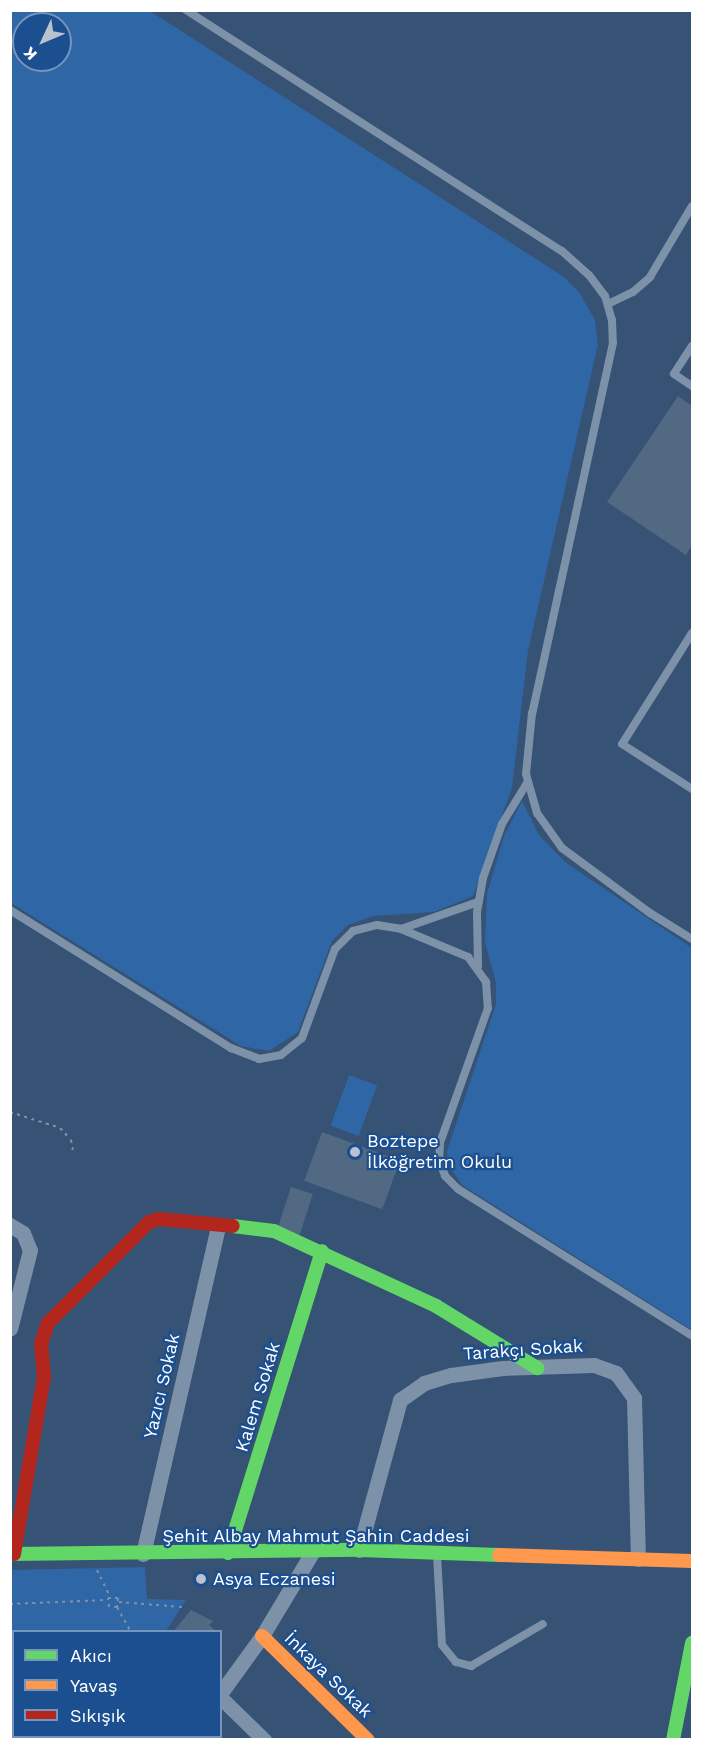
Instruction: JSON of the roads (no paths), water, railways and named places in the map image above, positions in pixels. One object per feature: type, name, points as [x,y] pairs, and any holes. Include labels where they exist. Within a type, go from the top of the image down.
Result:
[{"type":"street","points":[[12,1554],[44,1377],[41,1344],[48,1323],[64,1303],[149,1222],[159,1219],[218,1227],[242,1225],[274,1232],[322,1251],[436,1306],[537,1368]]},
{"type":"street","points":[[10,1225],[23,1233],[30,1250],[10,1329]]},
{"type":"street","name":"Yazıcı Sokak","points":[[143,1554],[218,1227]]},
{"type":"street","name":"Kalem Sokak","points":[[228,1553],[322,1251]]},
{"type":"street","name":"Tarakçı Sokak","points":[[359,1550],[400,1400],[424,1383],[451,1375],[537,1368],[602,1366],[616,1373],[631,1391],[635,1405],[638,1559]]},
{"type":"street","name":"Şehit Albay Mahmut Şahin Caddesi","points":[[12,1554],[359,1550],[693,1561]]},
{"type":"street","points":[[222,1692],[262,1636],[314,1551]]},
{"type":"street","name":"İnkaya Sokak","points":[[262,1636],[368,1740]]},
{"type":"street","points":[[673,1740],[688,1692],[693,1643]]},
{"type":"street","points":[[222,1697],[264,1740]]},
{"type":"lane","points":[[186,10],[562,251],[589,275],[608,304],[613,343],[530,721],[527,783],[543,824],[568,854],[693,939]]},
{"type":"lane","points":[[608,304],[633,292],[650,277],[693,206]]},
{"type":"lane","points":[[693,346],[674,374],[693,386]]},
{"type":"lane","points":[[693,633],[622,744],[693,789]]},
{"type":"lane","points":[[527,783],[500,831],[478,902],[478,966],[486,982],[488,1008],[440,1143],[439,1160],[445,1176],[458,1189],[693,1336]]},
{"type":"lane","points":[[401,929],[478,902]]},
{"type":"lane","points":[[10,910],[231,1048],[259,1059],[281,1055],[302,1038],[335,949],[345,936],[369,925],[401,929],[447,946],[478,966]]},
{"type":"lane","points":[[437,1553],[442,1645],[456,1662],[471,1666],[543,1624]]},
{"type":"place","name":"Boztepe İlköğretim Okulu","points":[[355,1152]]},
{"type":"place","name":"Asya Eczanesi","points":[[201,1579]]}]
